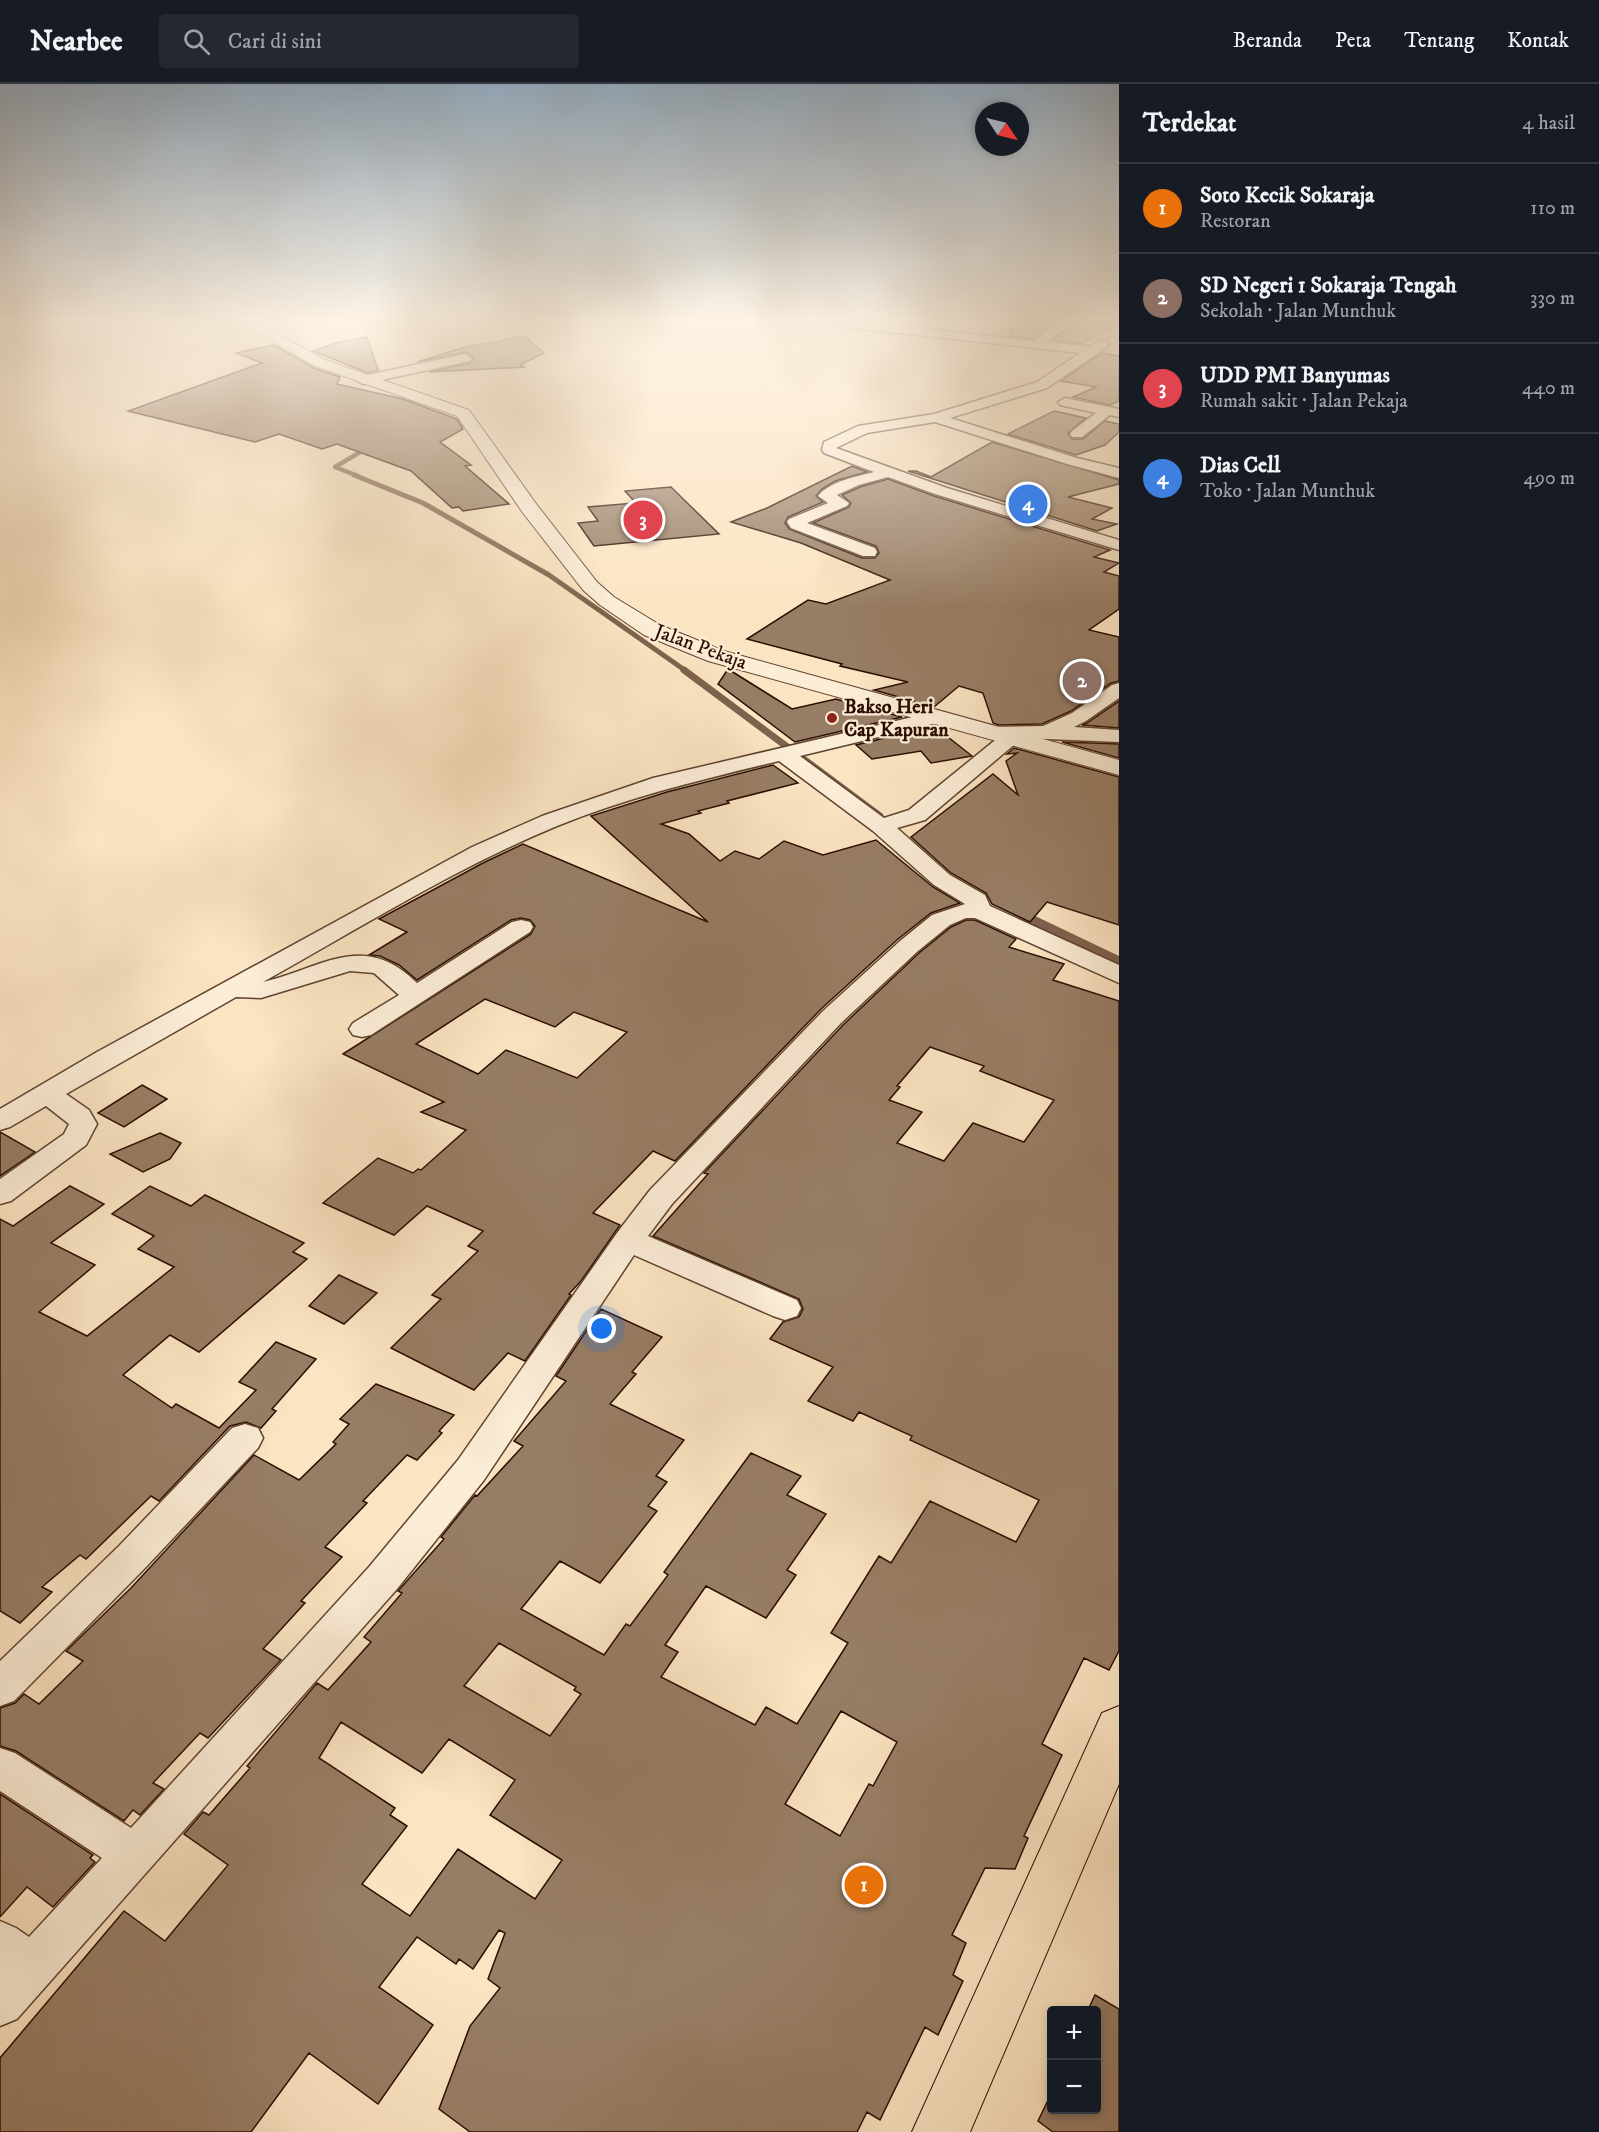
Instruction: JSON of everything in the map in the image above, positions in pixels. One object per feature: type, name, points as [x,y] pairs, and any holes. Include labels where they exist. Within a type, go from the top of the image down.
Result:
[{"type":"highway","points":[[941,2132],[1119,1728]]},
{"type":"street","name":"Jalan Pekaja","points":[[466,418],[530,509],[590,586],[607,601],[652,630],[716,656],[1119,768]]},
{"type":"street","points":[[1119,473],[936,418],[863,429],[848,434],[829,445],[829,450],[889,472],[1011,513],[1119,545]]},
{"type":"street","points":[[1077,434],[1104,418]]},
{"type":"street","points":[[869,552],[790,529],[798,520],[841,503],[826,496],[829,493],[854,482],[889,472]]},
{"type":"street","points":[[1046,732],[1079,717],[1119,689]]},
{"type":"street","points":[[1096,706],[1119,706]]},
{"type":"street","points":[[0,1121],[77,1078],[107,1058],[470,858],[550,821],[661,783],[938,717]]},
{"type":"street","points":[[883,825],[917,815],[1002,734],[1046,732],[1119,736]]},
{"type":"street","points":[[790,751],[883,825],[942,880],[976,900],[979,910]]},
{"type":"street","points":[[0,2002],[16,1955],[135,1855],[383,1578],[464,1479],[628,1240],[661,1197],[832,1017],[909,946],[941,920],[962,911],[979,910],[1119,975]]},
{"type":"street","points":[[362,1029],[521,927]]},
{"type":"street","points":[[233,990],[265,991],[345,964],[363,963],[388,971],[415,996]]},
{"type":"street","points":[[0,1194],[76,1139],[83,1124],[80,1116],[48,1094]]},
{"type":"street","points":[[628,1240],[785,1308]]},
{"type":"street","points":[[0,1688],[132,1557],[245,1438]]},
{"type":"street","points":[[0,1767],[135,1855]]},
{"type":"building","points":[[155,418],[453,418],[457,419],[463,429],[440,442],[471,465],[465,466],[509,504],[463,511],[459,507],[452,508],[411,471],[337,444],[322,449],[279,434],[255,442]]},
{"type":"building","points":[[1041,418],[1086,418],[1068,433],[1072,439],[1083,439],[1105,421],[1119,424],[1119,432],[1105,445],[1076,455],[1008,434]]},
{"type":"building","points":[[992,442],[1119,480],[1119,484],[1068,497],[1112,508],[1092,519],[1117,524],[1097,531],[908,471],[916,471],[931,477]]},
{"type":"building","points":[[852,466],[867,472],[835,481],[822,489],[816,496],[823,502],[788,517],[785,523],[789,529],[862,558],[875,558],[879,553],[876,546],[813,523],[849,507],[851,503],[842,495],[888,479],[934,496],[1110,550],[1094,557],[1119,563],[1104,572],[1119,576],[1119,609],[1089,630],[1119,637],[1119,681],[1111,683],[1071,711],[1042,724],[999,725],[993,723],[983,693],[959,686],[934,707],[874,690],[908,682],[840,666],[842,664],[747,639],[808,600],[826,604],[890,580],[801,543],[731,522],[767,508]]},
{"type":"building","points":[[671,487],[719,534],[594,546],[578,523],[598,521],[588,507],[636,503],[625,491]]},
{"type":"building","points":[[728,669],[792,709],[836,699],[902,717],[795,742],[718,684]]},
{"type":"building","points":[[1119,701],[1119,728],[1082,725],[1087,723]]},
{"type":"building","points":[[934,726],[972,756],[931,763],[921,751],[872,759],[856,745]]},
{"type":"building","points":[[1062,742],[1119,744],[1119,758]]},
{"type":"building","points":[[1014,748],[1119,777],[1119,925],[1047,902],[1030,922],[992,904],[986,893],[951,873],[911,837],[993,774],[1018,795],[1006,761],[1017,753],[1007,754]]},
{"type":"building","points":[[773,765],[798,783],[727,801],[729,803],[661,824],[689,834],[720,861],[735,851],[759,859],[784,841],[823,855],[876,840],[933,887],[960,903],[931,913],[898,939],[821,1009],[675,1161],[653,1151],[593,1213],[620,1225],[581,1281],[569,1294],[571,1295],[525,1361],[508,1353],[474,1390],[391,1348],[441,1299],[432,1295],[478,1251],[468,1246],[483,1231],[427,1206],[394,1235],[323,1203],[378,1158],[413,1173],[418,1169],[421,1170],[466,1130],[421,1112],[444,1102],[343,1054],[531,934],[535,926],[530,920],[521,918],[511,920],[417,980],[399,965],[380,956],[369,955],[407,932],[379,919],[523,844],[708,922],[591,816],[667,792]],"holes":[[[485,999],[555,1027],[574,1012],[627,1032],[577,1078],[506,1050],[478,1074],[416,1044]]]},
{"type":"building","points":[[966,920],[975,920],[1016,939],[1009,947],[1064,964],[1053,980],[1119,1001],[1119,1651],[1109,1670],[1084,1658],[1042,1744],[1062,1755],[1024,1836],[1028,1838],[1015,1869],[985,1868],[952,1935],[966,1943],[953,1975],[963,1981],[938,2035],[925,2027],[880,2120],[867,2112],[857,2132],[470,2132],[439,2109],[470,2026],[500,1988],[488,1979],[505,1933],[499,1930],[473,1969],[459,1959],[456,1964],[417,1937],[379,1987],[433,2025],[378,2104],[309,2053],[251,2132],[0,2132],[0,2058],[124,1911],[165,1941],[228,1865],[184,1834],[203,1812],[209,1815],[250,1768],[247,1766],[317,1683],[328,1690],[371,1642],[364,1637],[402,1593],[398,1591],[444,1539],[441,1537],[475,1495],[477,1496],[523,1446],[514,1441],[566,1381],[556,1376],[601,1309],[662,1337],[632,1372],[636,1374],[610,1404],[684,1440],[656,1476],[667,1482],[648,1506],[657,1511],[600,1583],[560,1561],[521,1609],[604,1655],[626,1624],[630,1626],[668,1575],[664,1572],[751,1453],[801,1476],[787,1495],[826,1514],[787,1570],[796,1575],[766,1618],[706,1586],[665,1645],[678,1652],[661,1677],[755,1725],[766,1707],[797,1724],[848,1643],[831,1633],[879,1556],[891,1563],[930,1501],[1016,1542],[1039,1500],[910,1440],[912,1436],[859,1412],[853,1421],[808,1401],[833,1367],[770,1339],[783,1322],[799,1317],[803,1309],[799,1299],[653,1236],[708,1174],[704,1173],[843,1025],[919,953],[951,927]],"holes":[[[930,1047],[984,1066],[980,1071],[1054,1100],[1024,1142],[973,1123],[944,1161],[897,1143],[922,1112],[889,1100],[900,1087],[897,1086]],[[499,1643],[576,1687],[574,1690],[581,1694],[550,1736],[464,1686]],[[841,1711],[897,1742],[873,1786],[869,1784],[840,1836],[785,1804]],[[341,1722],[422,1773],[449,1739],[515,1780],[490,1815],[562,1860],[535,1899],[458,1849],[410,1916],[362,1884],[407,1826],[390,1815],[395,1808],[319,1758]]]},
{"type":"building","points":[[142,1085],[167,1099],[124,1127],[98,1113]]},
{"type":"building","points":[[0,1132],[35,1152],[0,1176]]},
{"type":"building","points":[[160,1133],[181,1143],[170,1159],[143,1172],[110,1154]]},
{"type":"building","points":[[70,1186],[104,1204],[51,1243],[95,1265],[39,1312],[87,1336],[174,1267],[138,1249],[154,1236],[112,1214],[150,1186],[191,1206],[205,1195],[304,1243],[293,1252],[307,1259],[199,1352],[170,1335],[123,1375],[172,1408],[176,1404],[219,1428],[256,1390],[239,1382],[276,1342],[316,1359],[272,1409],[276,1411],[261,1428],[246,1422],[230,1426],[159,1501],[151,1496],[86,1559],[80,1555],[42,1587],[52,1592],[20,1623],[0,1611],[0,1219],[13,1226]]},
{"type":"building","points":[[339,1275],[377,1293],[344,1324],[309,1306]]},
{"type":"building","points":[[376,1384],[454,1415],[439,1431],[442,1433],[417,1460],[407,1455],[363,1501],[367,1503],[325,1547],[342,1557],[301,1601],[305,1603],[263,1649],[281,1660],[208,1738],[200,1733],[153,1783],[164,1789],[140,1815],[133,1810],[124,1821],[16,1751],[0,1746],[0,1708],[15,1703],[24,1694],[39,1704],[83,1661],[66,1651],[131,1588],[254,1455],[299,1480],[336,1444],[333,1442],[349,1424],[340,1419]]},
{"type":"building","points":[[0,1794],[93,1855],[90,1858],[95,1862],[53,1907],[27,1887],[0,1917]]},
{"type":"building","points":[[1095,1995],[1119,2009],[1119,2132],[1053,2132],[1038,2121],[1047,2102],[1047,2114],[1101,2114],[1101,2006],[1090,2006]]},
{"type":"waterway","points":[[356,447],[362,451],[335,467],[358,476]]},
{"type":"waterway","points":[[354,475],[423,503],[549,575],[686,671]]},
{"type":"waterway","points":[[684,670],[880,816]]},
{"type":"waterway","points":[[1021,914],[1027,917]]},
{"type":"waterway","points":[[1027,917],[1119,961]]},
{"type":"waterway","points":[[1027,917],[1031,919]]},
{"type":"place","name":"Dias Cell","points":[[1028,504]]},
{"type":"place","name":"UDD PMI Banyumas","points":[[643,520]]},
{"type":"place","name":"SD Negeri 1 Sokaraja Tengah","points":[[1082,681]]},
{"type":"place","name":"Bakso Heri Cap Kapuran","points":[[832,718]]},
{"type":"place","name":"Soto Kecik Sokaraja","points":[[864,1885]]}]
